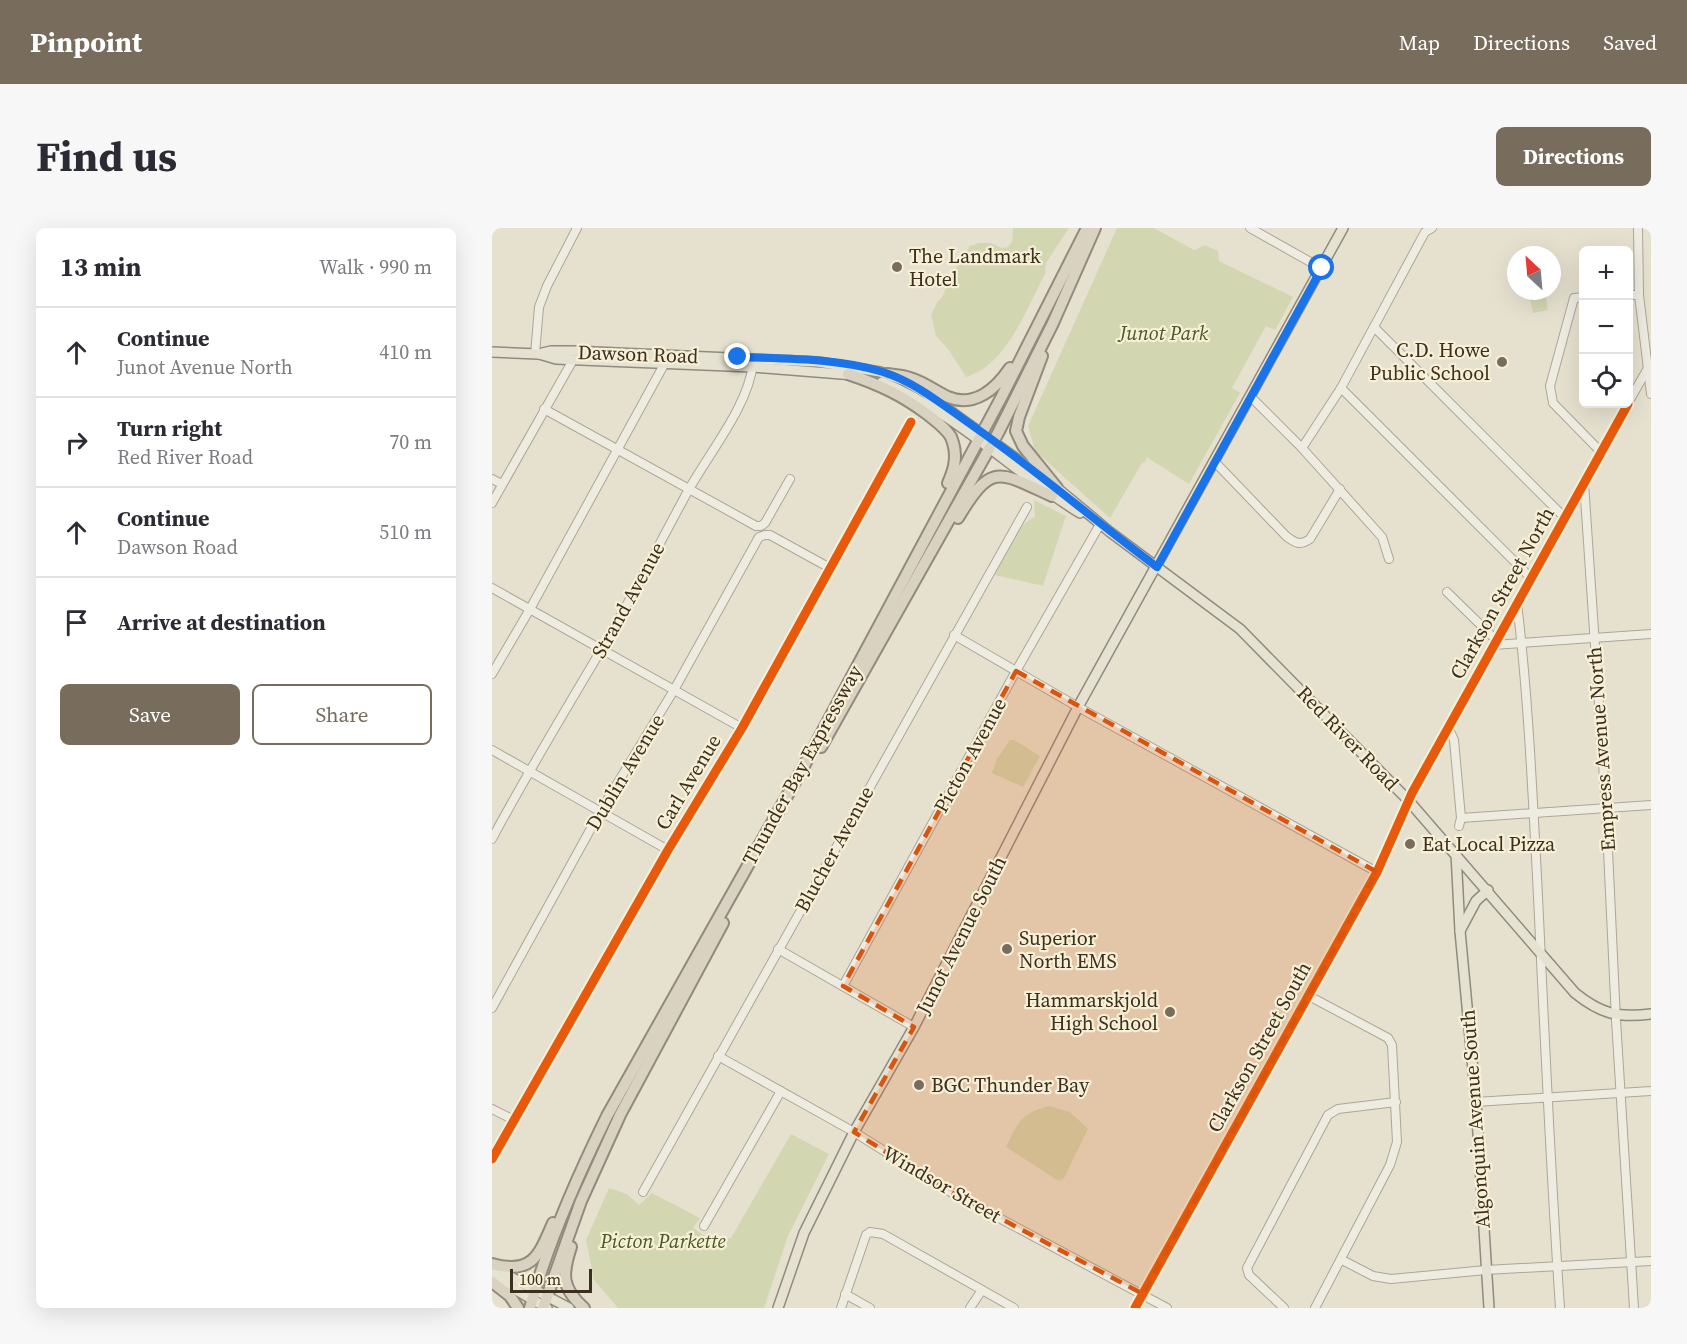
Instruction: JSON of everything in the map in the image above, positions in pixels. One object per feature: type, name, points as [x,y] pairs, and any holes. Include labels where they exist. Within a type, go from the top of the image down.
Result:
[{"type":"highway","name":"Thunder Bay Expressway","points":[[533,1299],[585,1161],[611,1108],[805,764],[980,437],[1087,228]]},
{"type":"highway","name":"Thunder Bay Expressway","points":[[545,1304],[581,1201],[620,1115],[810,766],[991,445],[1053,323],[1095,228]]},
{"type":"highway","points":[[887,374],[908,377],[956,399],[972,399],[982,396],[995,387],[1004,376],[1039,323]]},
{"type":"highway","points":[[1053,323],[1016,431],[1023,446],[1054,492]]},
{"type":"highway","points":[[848,374],[880,385],[904,397],[938,422],[950,436],[955,453],[954,470],[916,553]]},
{"type":"highway","points":[[925,565],[948,537],[974,493],[987,480],[994,477],[1010,477],[1054,492]]},
{"type":"highway","points":[[492,1265],[515,1268],[528,1264],[534,1259],[585,1161]]},
{"type":"highway","points":[[584,1308],[569,1292],[565,1275],[593,1174]]},
{"type":"highway","points":[[492,1282],[510,1296],[518,1308]]},
{"type":"main road","name":"Junot Avenue South","points":[[778,1308],[804,1233],[854,1132],[914,1027],[1078,707],[1344,228]]},
{"type":"main road","name":"Dawson Road","points":[[536,354],[551,351],[667,359],[818,362],[864,368],[887,374],[924,392],[980,437],[1110,532]]},
{"type":"main road","name":"Dawson Road","points":[[492,352],[536,354],[573,360],[667,359]]},
{"type":"main road","name":"Dawson Road","points":[[753,362],[848,374],[882,382],[980,437]]},
{"type":"main road","name":"Dawson Road","points":[[1054,492],[1110,532]]},
{"type":"main road","name":"Red River Road","points":[[1110,532],[1240,629],[1408,800],[1575,993],[1588,1004],[1616,1016],[1651,1014]]},
{"type":"main road","name":"Algonquin Avenue South","points":[[1456,853],[1460,931],[1476,1102],[1489,1308]]},
{"type":"main road","points":[[1460,931],[1476,902],[1488,890]]},
{"type":"main road","points":[[492,1265],[533,1299]]},
{"type":"main road","points":[[492,1276],[545,1304],[569,1308]]},
{"type":"street","points":[[536,354],[539,307],[547,286],[577,228]]},
{"type":"street","points":[[1250,228],[1322,268]]},
{"type":"street","points":[[1302,448],[1341,388],[1425,232],[1432,228]]},
{"type":"street","points":[[1638,228],[1639,295],[1651,394]]},
{"type":"street","points":[[1633,295],[1639,295]]},
{"type":"street","points":[[1579,298],[1574,298],[1550,386],[1553,403],[1601,452]]},
{"type":"street","points":[[1374,327],[1564,517]]},
{"type":"street","points":[[492,674],[667,359]]},
{"type":"street","points":[[492,503],[573,360]]},
{"type":"street","name":"Strand Avenue","points":[[492,839],[528,771],[602,649],[690,489],[741,403],[750,382],[753,362]]},
{"type":"street","name":"Clarkson Street North","points":[[1633,394],[1649,367]]},
{"type":"street","points":[[1341,388],[1531,578]]},
{"type":"street","points":[[1250,396],[1302,448],[1382,537],[1389,559]]},
{"type":"street","name":"Clarkson Street North","points":[[1408,800],[1625,408]]},
{"type":"street","points":[[544,409],[756,526],[765,523],[790,479]]},
{"type":"street","name":"Carl Avenue","points":[[492,1159],[668,850],[742,728],[911,422]]},
{"type":"street","points":[[1214,461],[1295,543],[1304,543],[1310,539],[1340,489]]},
{"type":"street","points":[[492,479],[502,483]]},
{"type":"street","name":"Empress Avenue North","points":[[1584,482],[1606,808],[1620,1093],[1634,1308]]},
{"type":"street","name":"Blucher Avenue","points":[[643,1192],[1027,507]]},
{"type":"street","name":"Picton Avenue","points":[[843,986],[1016,671],[1100,526]]},
{"type":"street","name":"Dublin Avenue","points":[[492,1008],[600,812],[674,690],[759,537],[770,535],[830,568]]},
{"type":"street","points":[[492,588],[742,728]]},
{"type":"street","points":[[1447,592],[1494,642],[1651,634]]},
{"type":"street","points":[[1517,603],[1522,642],[1533,812],[1560,1308]]},
{"type":"street","points":[[954,635],[1078,707],[1377,872]]},
{"type":"street","points":[[1448,727],[1454,740],[1460,822],[1533,812],[1651,805]]},
{"type":"street","points":[[492,750],[668,850]]},
{"type":"street","name":"Clarkson Street South","points":[[1134,1308],[1377,872],[1408,800]]},
{"type":"street","points":[[778,949],[914,1027]]},
{"type":"street","points":[[1309,996],[1388,1038],[1392,1045],[1397,1142],[1390,1165],[1315,1308]]},
{"type":"street","name":"Windsor Street","points":[[718,1056],[854,1132],[945,1188],[1167,1308]]},
{"type":"street","points":[[704,1226],[781,1091]]},
{"type":"street","points":[[1476,1102],[1651,1091]]},
{"type":"street","points":[[1284,1308],[1249,1275],[1247,1268],[1305,1157],[1328,1115],[1338,1109],[1396,1102]]},
{"type":"street","points":[[492,1109],[514,1120]]},
{"type":"street","points":[[841,1308],[866,1235],[870,1232],[883,1234],[1014,1308]]},
{"type":"street","points":[[1341,1260],[1373,1276],[1391,1279],[1557,1265],[1651,1261]]},
{"type":"street","points":[[970,1308],[982,1290]]},
{"type":"street","points":[[845,1294],[870,1308]]},
{"type":"highlighted area","points":[[1016,671],[1377,872],[1143,1294],[945,1189],[854,1132],[914,1027],[843,986]]},
{"type":"green space","points":[[1013,228],[1069,228],[1046,263],[1045,274],[1023,319],[1004,349],[980,371],[966,377],[948,349],[936,336],[931,315],[970,246],[991,243],[1002,248],[1008,247],[1012,242]]},
{"type":"green space","name":"Junot Park","points":[[1117,228],[1154,228],[1194,250],[1205,245],[1218,251],[1219,261],[1293,297],[1275,330],[1266,326],[1232,388],[1240,393],[1189,484],[1146,457],[1146,461],[1142,463],[1110,518],[1035,451],[1028,426]]},
{"type":"green space","points":[[1530,300],[1546,300],[1548,310],[1533,313]]},
{"type":"green space","points":[[1034,500],[1066,516],[1043,586],[995,575],[1015,534],[1035,517]]},
{"type":"green space","points":[[1010,740],[1014,740],[1040,756],[1023,787],[992,773],[997,759]]},
{"type":"green space","points":[[1049,1106],[1070,1112],[1088,1129],[1064,1178],[1059,1181],[1006,1147],[1014,1131],[1026,1116]]},
{"type":"green space","name":"Picton Parkette","points":[[791,1134],[829,1154],[788,1236],[764,1308],[618,1308],[594,1280],[586,1240],[609,1188],[627,1194],[639,1205],[652,1193],[700,1218],[693,1228],[709,1239],[731,1238]]},
{"type":"cycle path","points":[[1135,1308],[1377,872],[1412,793],[1626,408]]},
{"type":"cycle path","points":[[492,1159],[668,850],[742,728],[911,422]]},
{"type":"place","name":"The Landmark Hotel","points":[[897,267]]},
{"type":"place","name":"C.D. Howe Public School","points":[[1502,362]]},
{"type":"place","name":"Eat Local Pizza","points":[[1410,844]]},
{"type":"place","name":"Superior North EMS","points":[[1007,949]]},
{"type":"place","name":"Hammarskjold High School","points":[[1170,1012]]},
{"type":"place","name":"BGC Thunder Bay","points":[[919,1085]]},
{"type":"route","points":[[738,357],[845,365],[880,372],[905,381],[983,432],[1157,567],[1322,268]]}]
